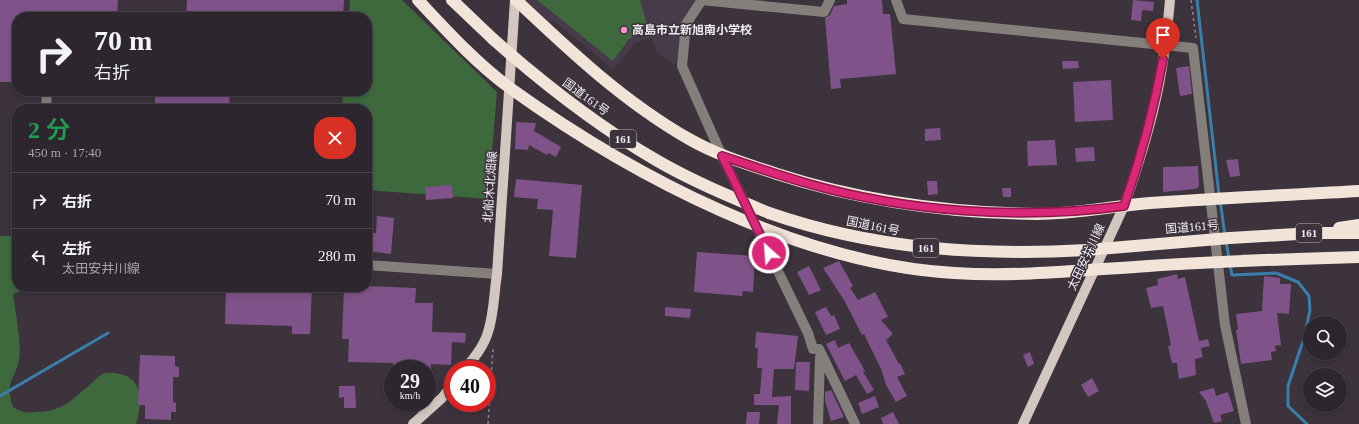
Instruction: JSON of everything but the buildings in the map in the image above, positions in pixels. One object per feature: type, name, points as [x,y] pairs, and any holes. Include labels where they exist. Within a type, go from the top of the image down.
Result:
[{"type":"highway","points":[[418,0],[459,44],[509,87],[610,154],[670,186],[756,226],[808,244],[864,260],[922,270],[992,274],[1042,273],[1218,261],[1359,257]]},
{"type":"highway","name":"国道161号","points":[[452,0],[544,84],[624,141],[687,176],[769,213],[818,228],[902,246],[993,252],[1087,250],[1260,236],[1314,233],[1359,233]]},
{"type":"highway","points":[[515,0],[568,49],[643,111],[689,139],[722,156],[806,183],[908,204],[960,210],[1038,214],[1211,199],[1359,191]]},
{"type":"highway","points":[[1314,233],[1359,225]]},
{"type":"main road","name":"北船木北畑線","points":[[472,360],[488,333],[497,274],[515,0]]},
{"type":"main road","name":"太田安井川線","points":[[1023,424],[1124,206],[1136,172],[1155,102],[1165,45],[1170,0]]},
{"type":"main road","points":[[413,424],[444,395]]},
{"type":"street","points":[[819,349],[813,348],[808,333],[722,156],[682,66],[686,24],[701,0],[824,12],[830,0]]},
{"type":"street","points":[[896,0],[903,19],[1193,48],[1225,326],[1246,424]]},
{"type":"street","points":[[372,265],[497,274]]},
{"type":"street","points":[[818,424],[821,364],[819,349]]},
{"type":"street","points":[[819,349],[855,424]]},
{"type":"path","points":[[1191,0],[1196,39],[1193,48]]},
{"type":"path","points":[[488,333],[493,348],[488,424]]},
{"type":"shaded area","name":"高島市立新旭南小学校","points":[[523,0],[697,0],[679,63],[673,64],[657,53],[652,38],[636,42],[613,69],[554,21],[546,22]]},
{"type":"green space","points":[[350,0],[402,0],[497,92],[488,199],[372,190],[372,104],[342,104],[343,96],[372,96],[372,12],[349,12]]},
{"type":"green space","points":[[537,0],[640,0],[648,29],[629,39],[613,61]]},
{"type":"green space","points":[[0,236],[12,236],[12,292],[18,292],[13,294],[20,352],[10,387],[13,407],[28,412],[48,411],[55,409],[73,399],[102,374],[109,373],[120,374],[133,381],[137,387],[140,401],[136,424],[0,424]]},
{"type":"waterway","points":[[1197,0],[1219,195]]},
{"type":"waterway","points":[[1220,200],[1225,236]]},
{"type":"waterway","points":[[1226,242],[1229,258]]},
{"type":"waterway","points":[[1230,264],[1232,275],[1276,273],[1298,282],[1309,296],[1310,310],[1304,338],[1288,386],[1288,406],[1307,424]]},
{"type":"waterway","points":[[0,396],[108,333]]},
{"type":"place","name":"高島市立新旭南小学校","points":[[624,30]]},
{"type":"route","points":[[769,253],[722,156],[806,183],[838,191],[908,204],[960,210],[1038,214],[1124,206],[1136,172],[1155,102],[1163,59]]}]
